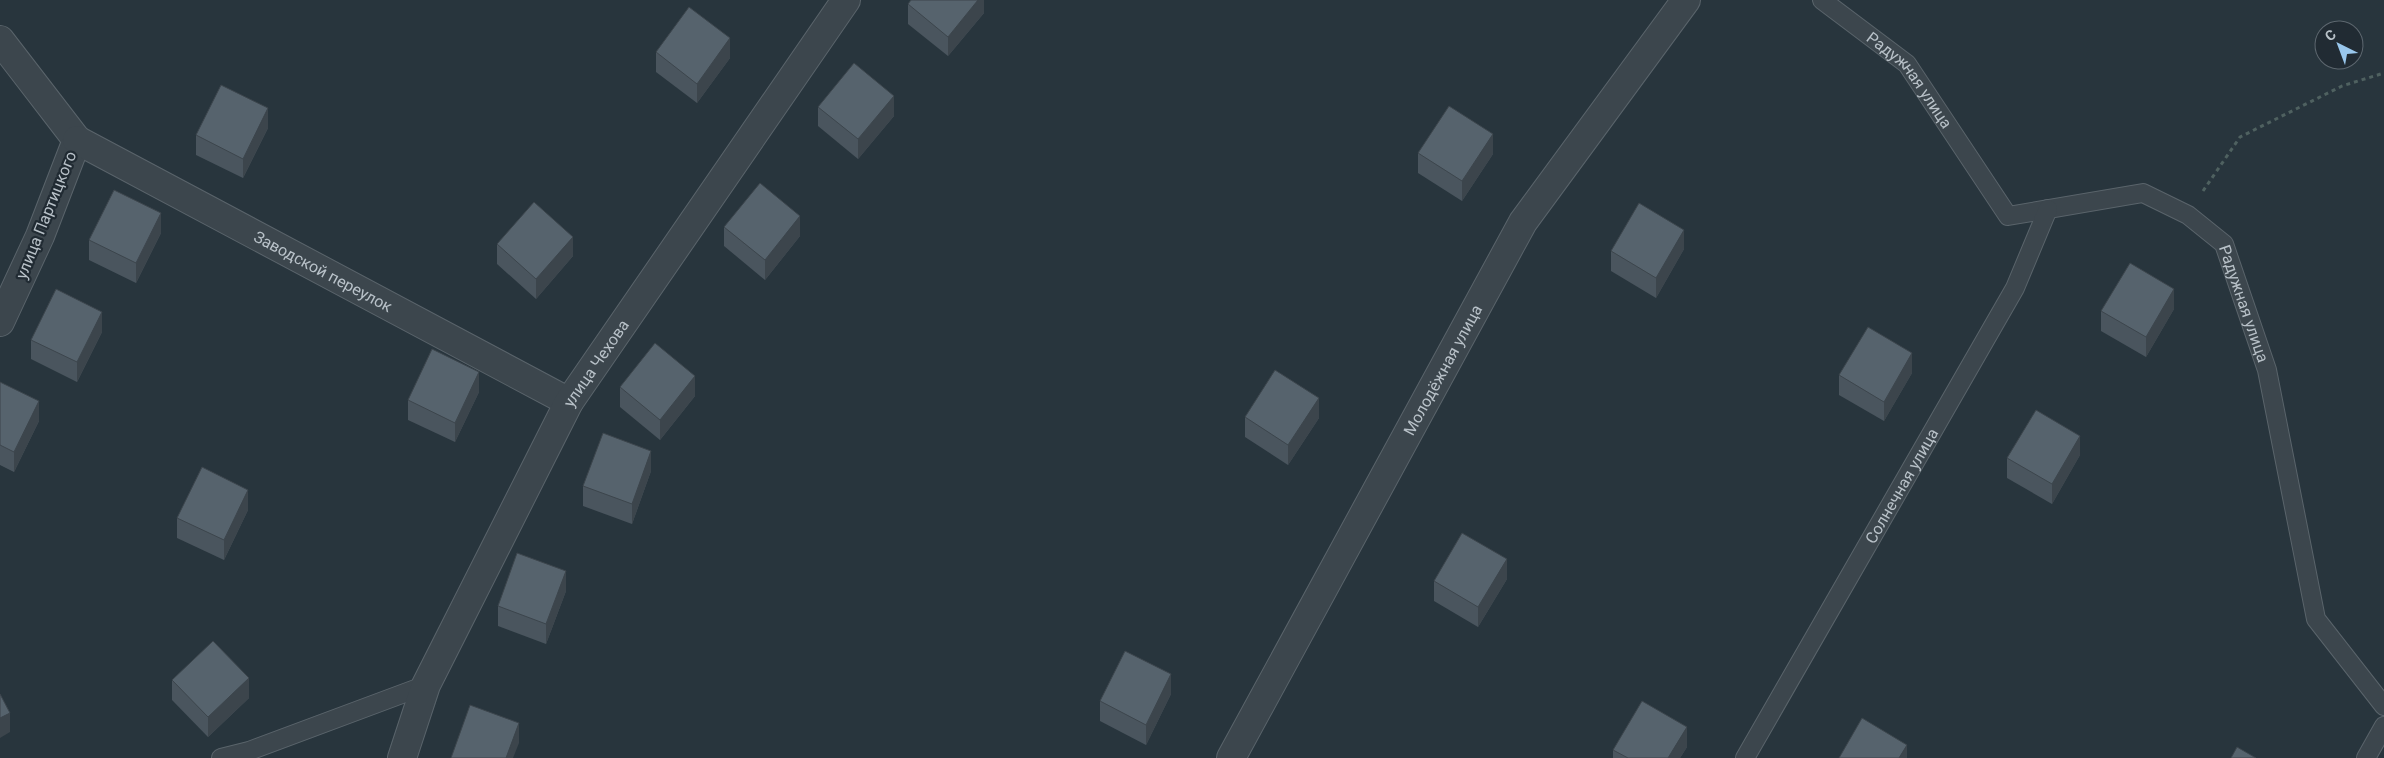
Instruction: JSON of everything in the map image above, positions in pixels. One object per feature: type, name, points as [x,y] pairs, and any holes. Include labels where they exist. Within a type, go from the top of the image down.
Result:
[{"type":"street","name":"улица Чехова","points":[[402,758],[426,685],[569,402],[846,0]]},
{"type":"street","name":"Молодёжная улица","points":[[1231,758],[1523,222],[1686,0]]},
{"type":"street","name":"улица Партицкого","points":[[0,40],[77,140],[40,236],[0,322]]},
{"type":"street","name":"Заводской переулок","points":[[77,140],[569,402]]},
{"type":"lane","name":"Радужная улица","points":[[1822,0],[1906,64],[2008,216],[2143,193],[2188,215],[2224,244],[2267,370],[2316,619],[2384,706]]},
{"type":"lane","name":"Солнечная улица","points":[[1745,758],[2015,288],[2048,209]]},
{"type":"lane","points":[[221,758],[249,751],[426,685]]},
{"type":"lane","points":[[2366,758],[2384,726]]},
{"type":"path","points":[[2188,215],[2240,137],[2342,86],[2384,73]]},
{"type":"building","points":[[911,0],[978,0],[948,37],[908,4]]},
{"type":"building","points":[[689,7],[730,38],[697,84],[656,52]]},
{"type":"building","points":[[854,63],[894,96],[858,139],[818,107]]},
{"type":"building","points":[[221,85],[268,108],[243,159],[196,135]]},
{"type":"building","points":[[1449,106],[1493,134],[1462,181],[1418,153]]},
{"type":"building","points":[[760,183],[800,216],[765,260],[724,227]]},
{"type":"building","points":[[114,190],[161,213],[136,263],[89,240]]},
{"type":"building","points":[[534,202],[573,237],[536,279],[497,244]]},
{"type":"building","points":[[1639,203],[1684,230],[1656,278],[1611,251]]},
{"type":"building","points":[[2130,263],[2174,289],[2146,337],[2101,311]]},
{"type":"building","points":[[56,289],[102,312],[77,362],[31,340]]},
{"type":"building","points":[[1868,327],[1912,353],[1884,402],[1839,375]]},
{"type":"building","points":[[655,343],[695,376],[660,420],[620,387]]},
{"type":"building","points":[[432,349],[479,372],[455,423],[408,400]]},
{"type":"building","points":[[1275,370],[1319,398],[1288,445],[1245,417]]},
{"type":"building","points":[[0,382],[39,401],[14,452],[0,445]]},
{"type":"building","points":[[2036,410],[2080,436],[2052,484],[2007,458]]},
{"type":"building","points":[[603,433],[651,451],[632,504],[583,486]]},
{"type":"building","points":[[202,467],[248,490],[224,540],[177,518]]},
{"type":"building","points":[[1462,533],[1507,559],[1478,607],[1434,581]]},
{"type":"building","points":[[517,553],[566,571],[546,624],[498,606]]},
{"type":"building","points":[[213,641],[249,678],[208,717],[172,680]]},
{"type":"building","points":[[1125,651],[1171,674],[1146,725],[1100,701]]},
{"type":"building","points":[[0,694],[10,713],[0,718]]},
{"type":"building","points":[[1642,701],[1687,727],[1668,758],[1628,758],[1613,750]]},
{"type":"building","points":[[470,705],[519,723],[506,758],[451,758]]},
{"type":"building","points":[[1862,718],[1907,745],[1899,758],[1839,758]]},
{"type":"building","points":[[2237,747],[2256,758],[2231,758]]}]
